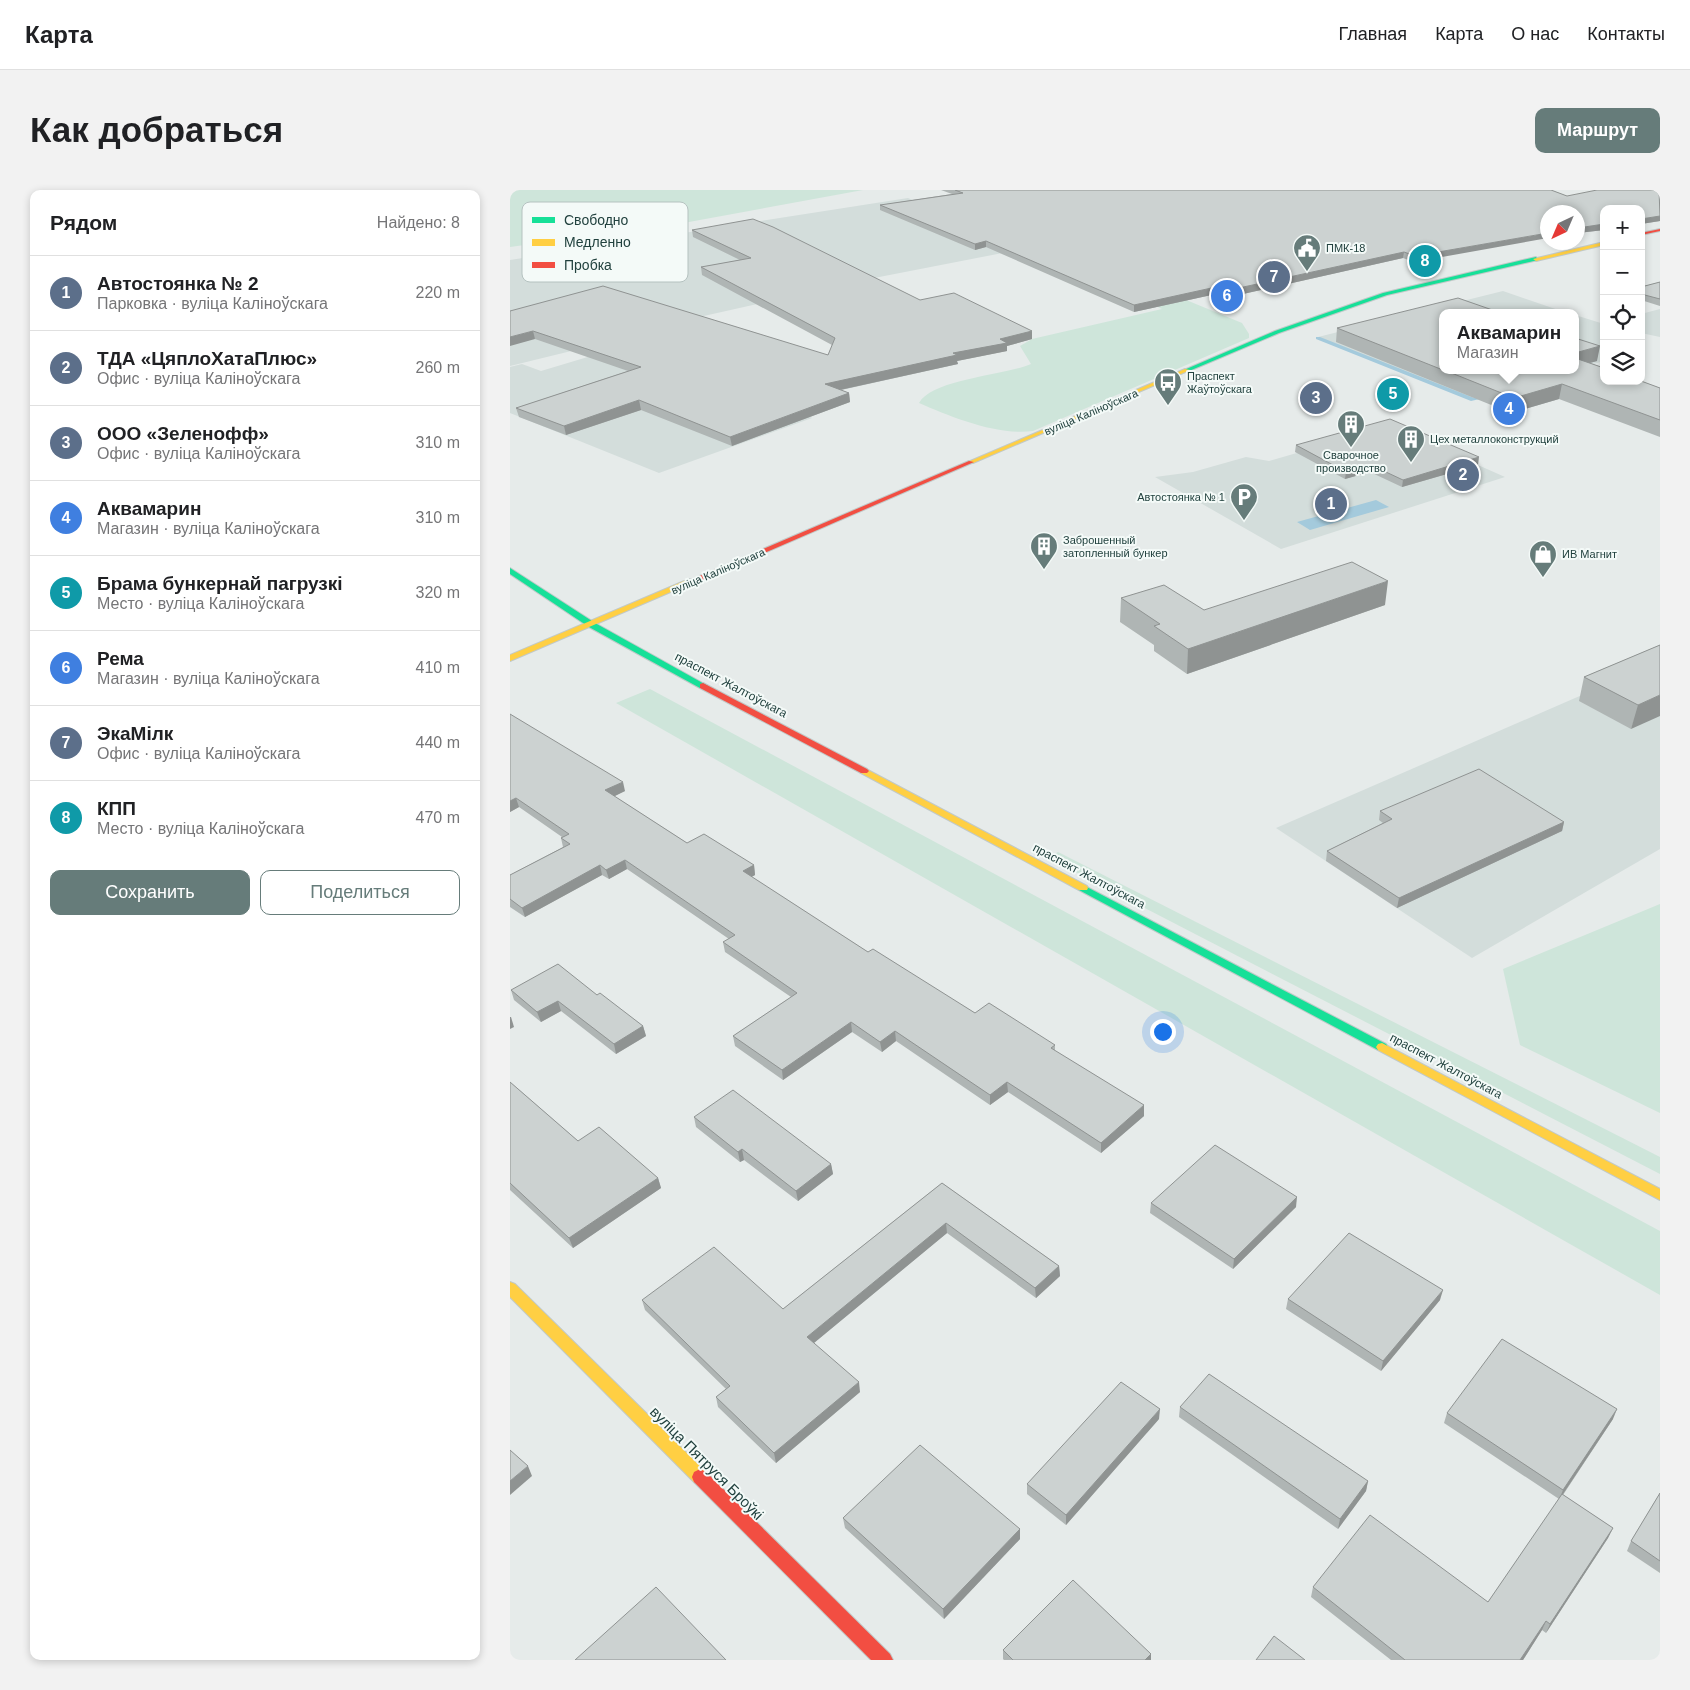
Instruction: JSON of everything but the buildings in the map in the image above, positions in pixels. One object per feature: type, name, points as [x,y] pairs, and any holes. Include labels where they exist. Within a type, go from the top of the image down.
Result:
[{"type":"street","points":[[1645,233],[1660,230]]},
{"type":"street","name":"вуліца Каліноўскага","points":[[510,658],[592,625],[1278,332],[1330,312],[1385,294],[1600,244]]},
{"type":"street","name":"праспект Жалтоўскага","points":[[510,570],[592,625],[1660,1195]]},
{"type":"street","name":"вуліца Пятруся Броўкі","points":[[510,1288],[884,1660]]},
{"type":"shaded area","points":[[908,198],[1023,249],[869,279],[668,324],[661,329],[510,366],[510,260],[522,258],[522,282],[688,282],[688,232]]},
{"type":"shaded area","points":[[1503,291],[1555,309],[1439,309],[1439,374],[1556,374],[1472,399],[1318,337]]},
{"type":"shaded area","points":[[1660,309],[1660,337],[1645,334],[1645,313]]},
{"type":"shaded area","points":[[1579,316],[1600,323],[1600,362],[1579,368]]},
{"type":"shaded area","points":[[661,335],[812,418],[659,473],[510,413],[510,367],[522,364],[541,371]]},
{"type":"shaded area","points":[[1390,426],[1505,477],[1281,549],[1155,477],[1193,472],[1246,457],[1269,461]]},
{"type":"shaded area","points":[[1660,661],[1660,849],[1472,958],[1276,828]]},
{"type":"green space","points":[[510,190],[863,190],[688,222],[688,202],[522,202],[522,245],[510,247]]},
{"type":"green space","points":[[1119,288],[1157,288],[1242,323],[1249,334],[1249,338],[1033,431],[1019,432],[990,428],[945,414],[919,403],[938,388],[1031,364],[1020,346],[1032,339],[1162,309]]},
{"type":"green space","points":[[650,689],[1660,1231],[1660,1295],[616,703]]},
{"type":"green space","points":[[1058,852],[1660,1157],[1660,1174],[1048,858]]},
{"type":"green space","points":[[1660,904],[1660,1113],[1520,1045],[1503,969]]},
{"type":"water","points":[[1376,500],[1389,507],[1310,530],[1297,522]]},
{"type":"waterway","points":[[1318,338],[1473,400],[1490,396]]},
{"type":"traffic: fast","points":[[1187,370],[1277,332],[1385,294],[1536,259]]},
{"type":"traffic: fast","points":[[510,570],[592,625],[703,686]]},
{"type":"traffic: fast","points":[[1083,888],[1382,1047]]},
{"type":"traffic: slow","points":[[1536,259],[1600,244]]},
{"type":"traffic: slow","points":[[971,462],[1187,370]]},
{"type":"traffic: slow","points":[[510,658],[692,581]]},
{"type":"traffic: slow","points":[[864,771],[1083,888]]},
{"type":"traffic: slow","points":[[1382,1047],[1660,1195]]},
{"type":"traffic: slow","points":[[510,1288],[700,1477]]},
{"type":"traffic: jam","points":[[1645,233],[1660,230]]},
{"type":"traffic: jam","points":[[692,581],[971,462]]},
{"type":"traffic: jam","points":[[703,686],[864,771]]},
{"type":"traffic: jam","points":[[700,1477],[884,1660]]},
{"type":"place","name":"КПП","points":[[1425,261]]},
{"type":"place","name":"ПМК-18","points":[[1307,272]]},
{"type":"place","name":"ЭкаМілк","points":[[1274,277]]},
{"type":"place","name":"Рема","points":[[1227,296]]},
{"type":"place","name":"Брама бункернай пагрузкі","points":[[1393,394]]},
{"type":"place","name":"ООО «Зеленофф»","points":[[1316,398]]},
{"type":"place","name":"Праспект Жаўтоўскага","points":[[1168,406]]},
{"type":"place","name":"Аквамарин","points":[[1509,409]]},
{"type":"place","name":"Сварочное производство","points":[[1351,448]]},
{"type":"place","name":"Цех металлоконструкций","points":[[1411,463]]},
{"type":"place","name":"ТДА «ЦяплоХатаПлюс»","points":[[1463,475]]},
{"type":"place","name":"Автостоянка № 2","points":[[1331,504]]},
{"type":"place","name":"Автостоянка № 1","points":[[1244,521]]},
{"type":"place","name":"Заброшенный затопленный бункер","points":[[1044,570]]},
{"type":"place","name":"ИВ Магнит","points":[[1543,578]]}]
